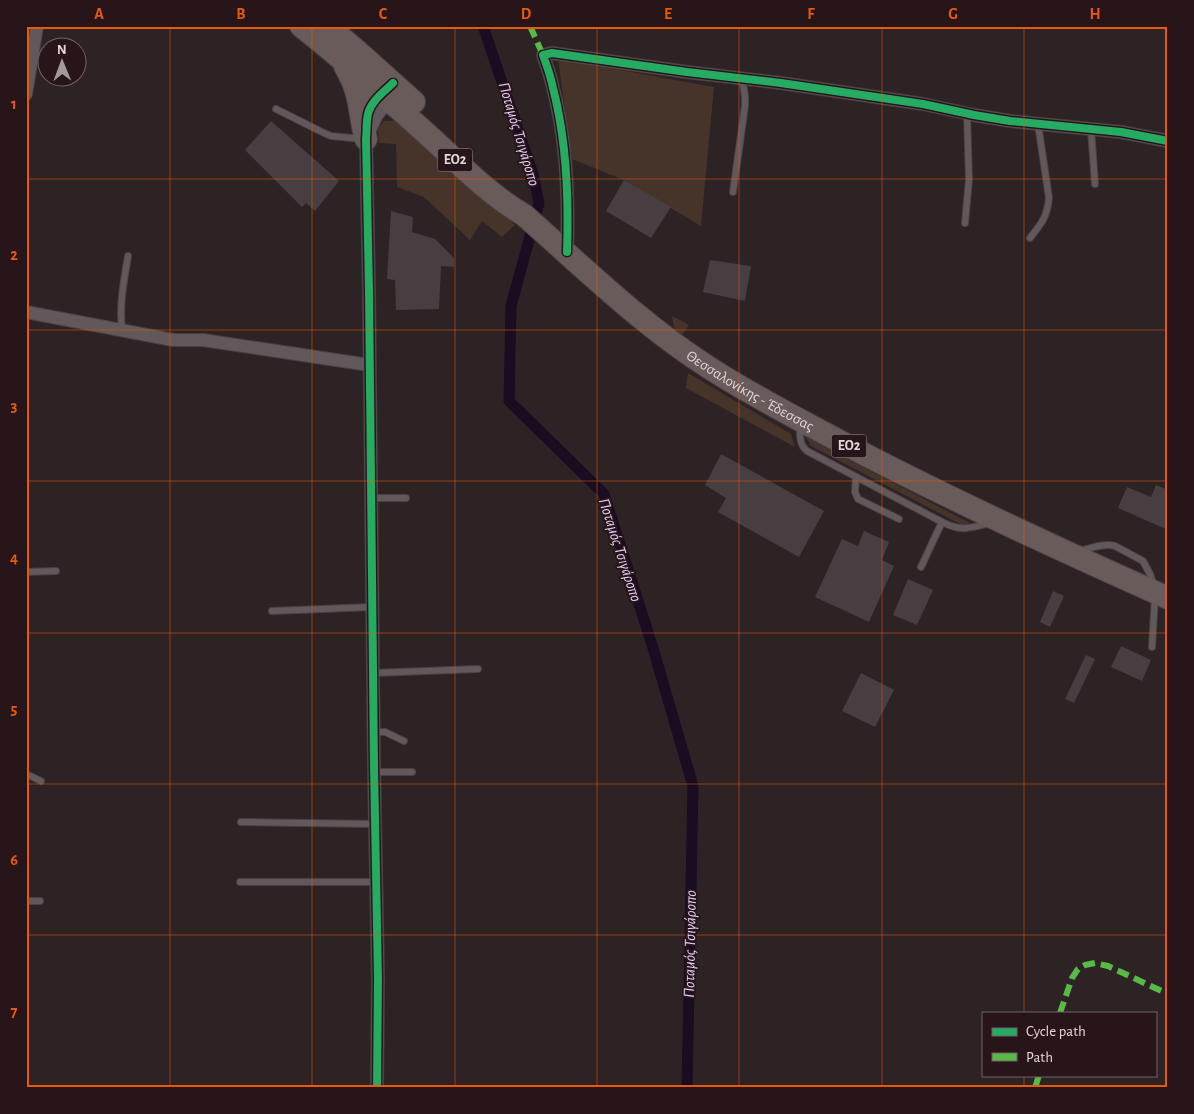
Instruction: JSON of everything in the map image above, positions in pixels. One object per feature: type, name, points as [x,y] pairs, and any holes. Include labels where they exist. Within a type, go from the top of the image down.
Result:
[{"type":"highway","name":"Θεσσαλονίκης - Έδεσσας","points":[[301,26],[342,60],[391,91]]},
{"type":"highway","name":"Θεσσαλονίκης - Έδεσσας","points":[[328,26],[391,91],[515,200],[524,214],[618,298],[673,343],[715,371],[799,420],[907,477],[1162,595]]},
{"type":"highway","points":[[342,60],[354,84],[366,139]]},
{"type":"street","points":[[26,94],[29,57],[37,26]]},
{"type":"street","points":[[563,249],[568,197],[564,149],[556,101],[543,55],[552,53],[923,104],[1010,121],[1121,132],[1168,141]]},
{"type":"street","points":[[377,1088],[378,979],[372,673],[366,139],[373,122],[391,91]]},
{"type":"street","points":[[26,312],[173,340],[203,340],[369,365]]},
{"type":"lane","points":[[733,192],[745,106],[742,78]]},
{"type":"lane","points":[[276,109],[332,136],[366,139]]},
{"type":"lane","points":[[965,223],[969,190],[967,114]]},
{"type":"lane","points":[[1030,238],[1045,218],[1049,198],[1038,124]]},
{"type":"lane","points":[[1091,129],[1096,184]]},
{"type":"lane","points":[[122,330],[120,318],[121,299],[128,256]]},
{"type":"lane","points":[[799,420],[801,442],[804,449],[942,522],[959,529],[967,529],[998,520]]},
{"type":"lane","points":[[856,478],[855,492],[858,498],[899,519]]},
{"type":"lane","points":[[371,498],[406,498]]},
{"type":"lane","points":[[921,567],[942,522]]},
{"type":"lane","points":[[26,572],[56,571]]},
{"type":"lane","points":[[1152,647],[1162,595]]},
{"type":"lane","points":[[272,611],[372,607]]},
{"type":"lane","points":[[372,673],[478,669]]},
{"type":"lane","points":[[373,732],[385,732],[404,740]]},
{"type":"lane","points":[[374,772],[412,772]]},
{"type":"lane","points":[[26,774],[41,781]]},
{"type":"lane","points":[[241,822],[375,824]]},
{"type":"lane","points":[[240,882],[376,882]]},
{"type":"lane","points":[[26,901],[40,901]]},
{"type":"shaded area","points":[[558,59],[714,87],[701,226],[624,180],[572,159]]},
{"type":"shaded area","points":[[384,121],[395,121],[405,127],[480,196],[515,225],[502,237],[482,221],[470,240],[424,197],[397,187],[396,144],[379,143],[378,129]]},
{"type":"shaded area","points":[[672,316],[689,325],[680,337],[674,327]]},
{"type":"shaded area","points":[[688,373],[791,434],[795,447],[686,388]]},
{"type":"shaded area","points":[[806,437],[970,523],[962,525],[811,446]]},
{"type":"building","points":[[271,121],[339,181],[315,211],[306,203],[302,207],[245,150]]},
{"type":"building","points":[[624,180],[671,207],[651,238],[606,211]]},
{"type":"building","points":[[391,211],[413,217],[412,232],[435,239],[454,258],[454,267],[441,266],[439,309],[396,310],[395,280],[387,279]]},
{"type":"building","points":[[710,260],[751,266],[745,301],[703,292]]},
{"type":"building","points":[[721,454],[824,511],[799,557],[718,512],[726,498],[705,485]]},
{"type":"building","points":[[1156,485],[1168,490],[1168,530],[1118,508],[1127,487],[1151,497]]},
{"type":"building","points":[[864,531],[889,542],[882,560],[894,566],[869,622],[815,597],[842,539],[858,546]]},
{"type":"building","points":[[908,579],[933,590],[917,625],[893,615]]},
{"type":"building","points":[[1053,591],[1064,596],[1050,627],[1040,622]]},
{"type":"building","points":[[1121,646],[1151,660],[1142,681],[1111,667]]},
{"type":"building","points":[[1086,655],[1095,659],[1074,703],[1065,699]]},
{"type":"building","points":[[861,673],[894,690],[875,727],[842,711]]},
{"type":"waterway","name":"Ποταμός Τσιγάροπο","points":[[483,26],[533,174],[539,203],[511,306],[509,401],[604,494],[653,648],[693,786],[687,1088]]},
{"type":"marked path","points":[[530,26],[543,55]]},
{"type":"marked path","points":[[1060,1012],[1072,978],[1078,969],[1095,963],[1108,966],[1168,994]]},
{"type":"marked path","points":[[1035,1088],[1039,1076]]},
{"type":"cycle path","points":[[567,252],[568,211],[564,149],[558,108],[543,55],[552,53],[781,83],[923,104],[1010,121],[1121,132],[1168,141]]},
{"type":"cycle path","points":[[377,1088],[378,979],[366,139],[367,120],[370,109],[378,97],[393,83]]}]
